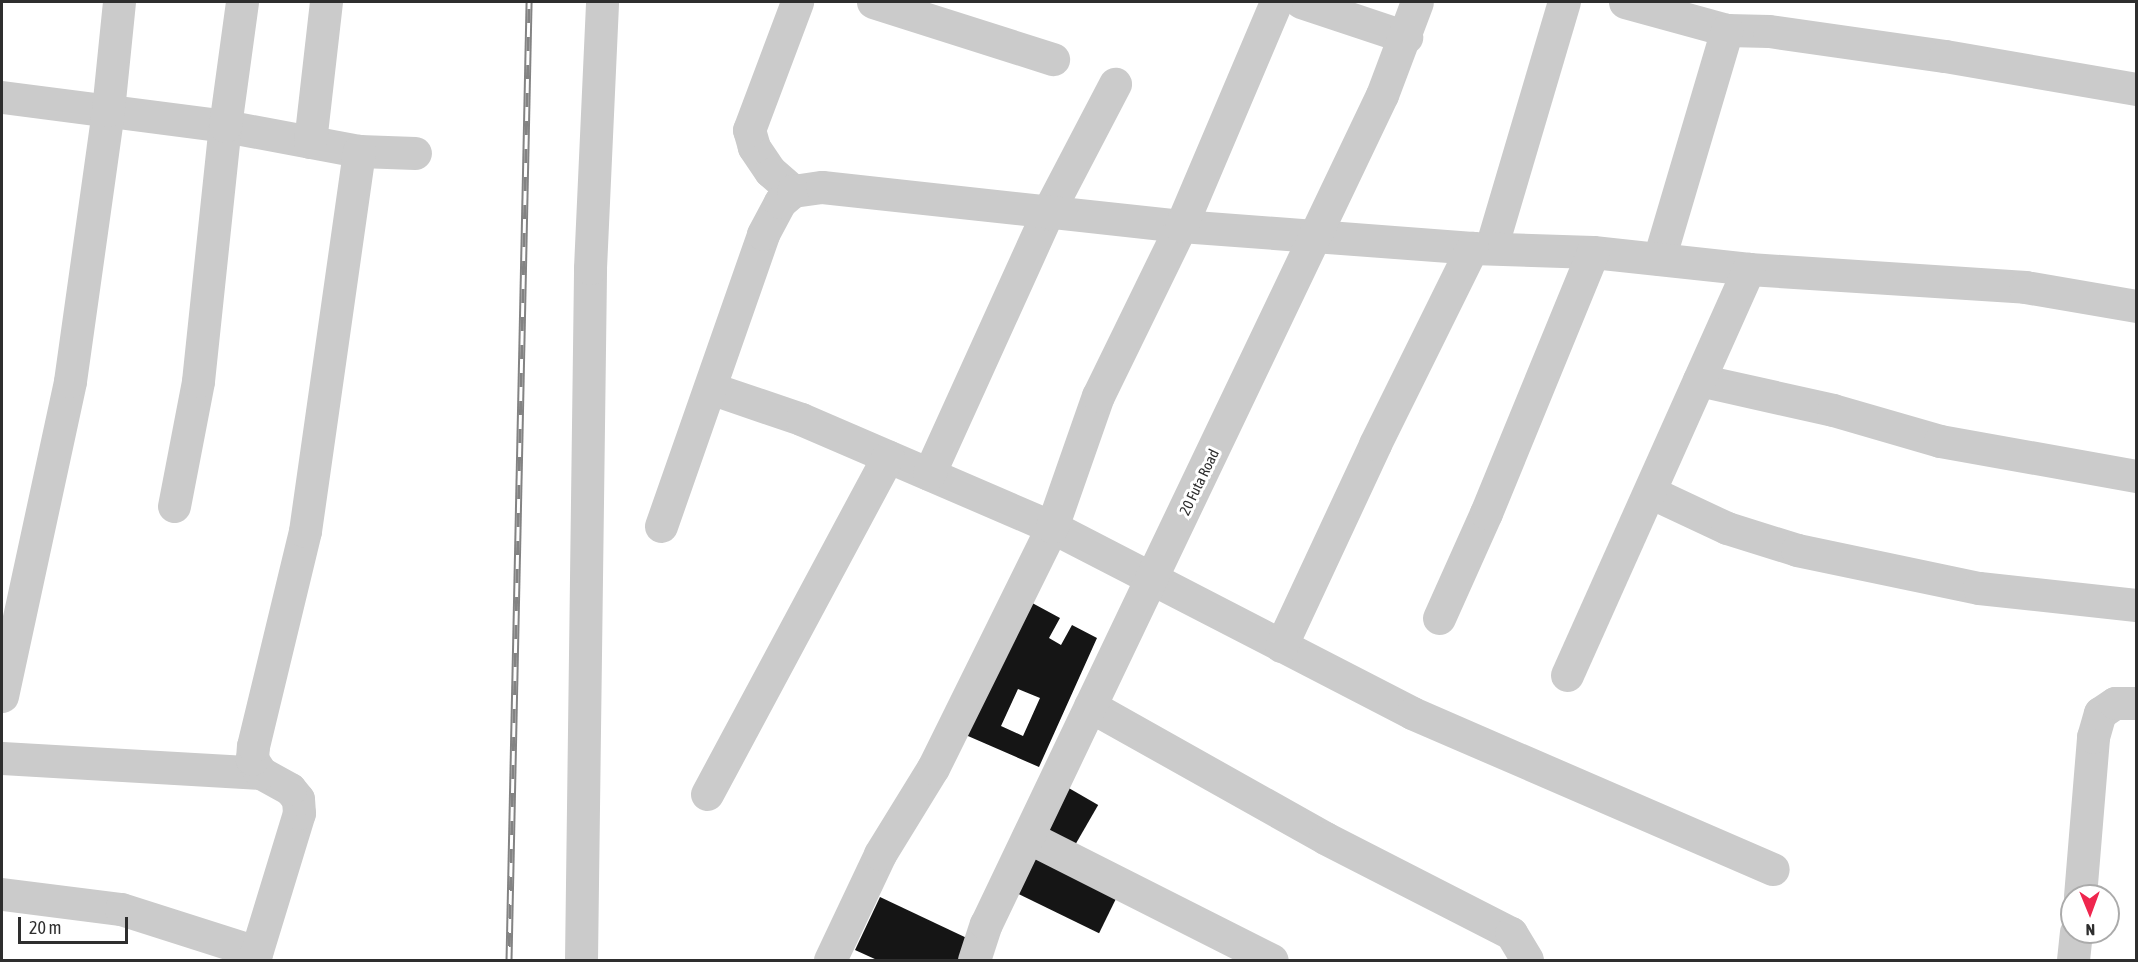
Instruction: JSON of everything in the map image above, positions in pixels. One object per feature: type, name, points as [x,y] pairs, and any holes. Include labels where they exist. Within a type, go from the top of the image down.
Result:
[{"type":"street","points":[[2,696],[70,381],[108,110],[118,2]]},
{"type":"street","points":[[174,506],[198,381],[225,126],[242,2]]},
{"type":"street","points":[[310,142],[326,2]]},
{"type":"street","points":[[581,960],[590,268],[602,2]]},
{"type":"street","points":[[793,191],[770,171],[754,147],[749,130],[797,2]]},
{"type":"street","points":[[873,2],[1053,59]]},
{"type":"street","points":[[830,960],[880,854],[933,768],[1052,527],[1098,396],[1181,226],[1276,2]]},
{"type":"street","points":[[1301,2],[1406,37]]},
{"type":"street","name":"20 Futa Road","points":[[974,960],[986,924],[1318,235],[1406,37],[1417,2]]},
{"type":"street","points":[[1281,646],[1375,444],[1482,248],[1564,2]]},
{"type":"street","points":[[1625,2],[1727,30],[1769,32],[1945,56],[2136,89]]},
{"type":"street","points":[[1659,259],[1727,30]]},
{"type":"street","points":[[929,474],[1047,214],[1115,84]]},
{"type":"street","points":[[2,97],[225,126],[359,151],[415,153]]},
{"type":"street","points":[[261,773],[252,759],[253,746],[305,531],[359,151]]},
{"type":"street","points":[[661,526],[763,234],[780,202],[793,191],[822,187],[1047,214],[1181,226],[1482,248],[1593,252],[1749,269],[2025,287],[2136,306]]},
{"type":"street","points":[[1439,618],[1486,513],[1593,252]]},
{"type":"street","points":[[1567,675],[1749,269]]},
{"type":"street","points":[[1699,380],[1833,410],[1940,441],[2136,476]]},
{"type":"street","points":[[710,388],[801,418],[1052,527],[1412,713],[1773,869]]},
{"type":"street","points":[[707,794],[888,456]]},
{"type":"street","points":[[1650,492],[1727,528],[1797,550],[1979,588],[2136,605]]},
{"type":"street","points":[[2080,884],[2093,737],[2100,713],[2115,703],[2136,703]]},
{"type":"street","points":[[1090,706],[1325,838],[1502,927],[1511,933],[1527,960]]},
{"type":"street","points":[[2,758],[261,773],[290,789],[298,799],[299,813],[255,956],[121,909],[2,894]]},
{"type":"street","points":[[1028,837],[1272,960]]},
{"type":"street","points":[[2073,960],[2075,944]]},
{"type":"building","points":[[1023,598],[1060,618],[1049,638],[1061,645],[1072,625],[1097,638],[1039,767],[961,733]],"holes":[[[1018,689],[1040,698],[1023,736],[1001,726]]]},
{"type":"building","points":[[1067,787],[1098,805],[1071,852],[1040,834]]},
{"type":"building","points":[[1032,845],[1121,888],[1099,933],[1010,890]]},
{"type":"building","points":[[880,897],[971,940],[962,960],[877,960],[855,950]]},
{"type":"railway","points":[[509,960],[529,2]]}]
